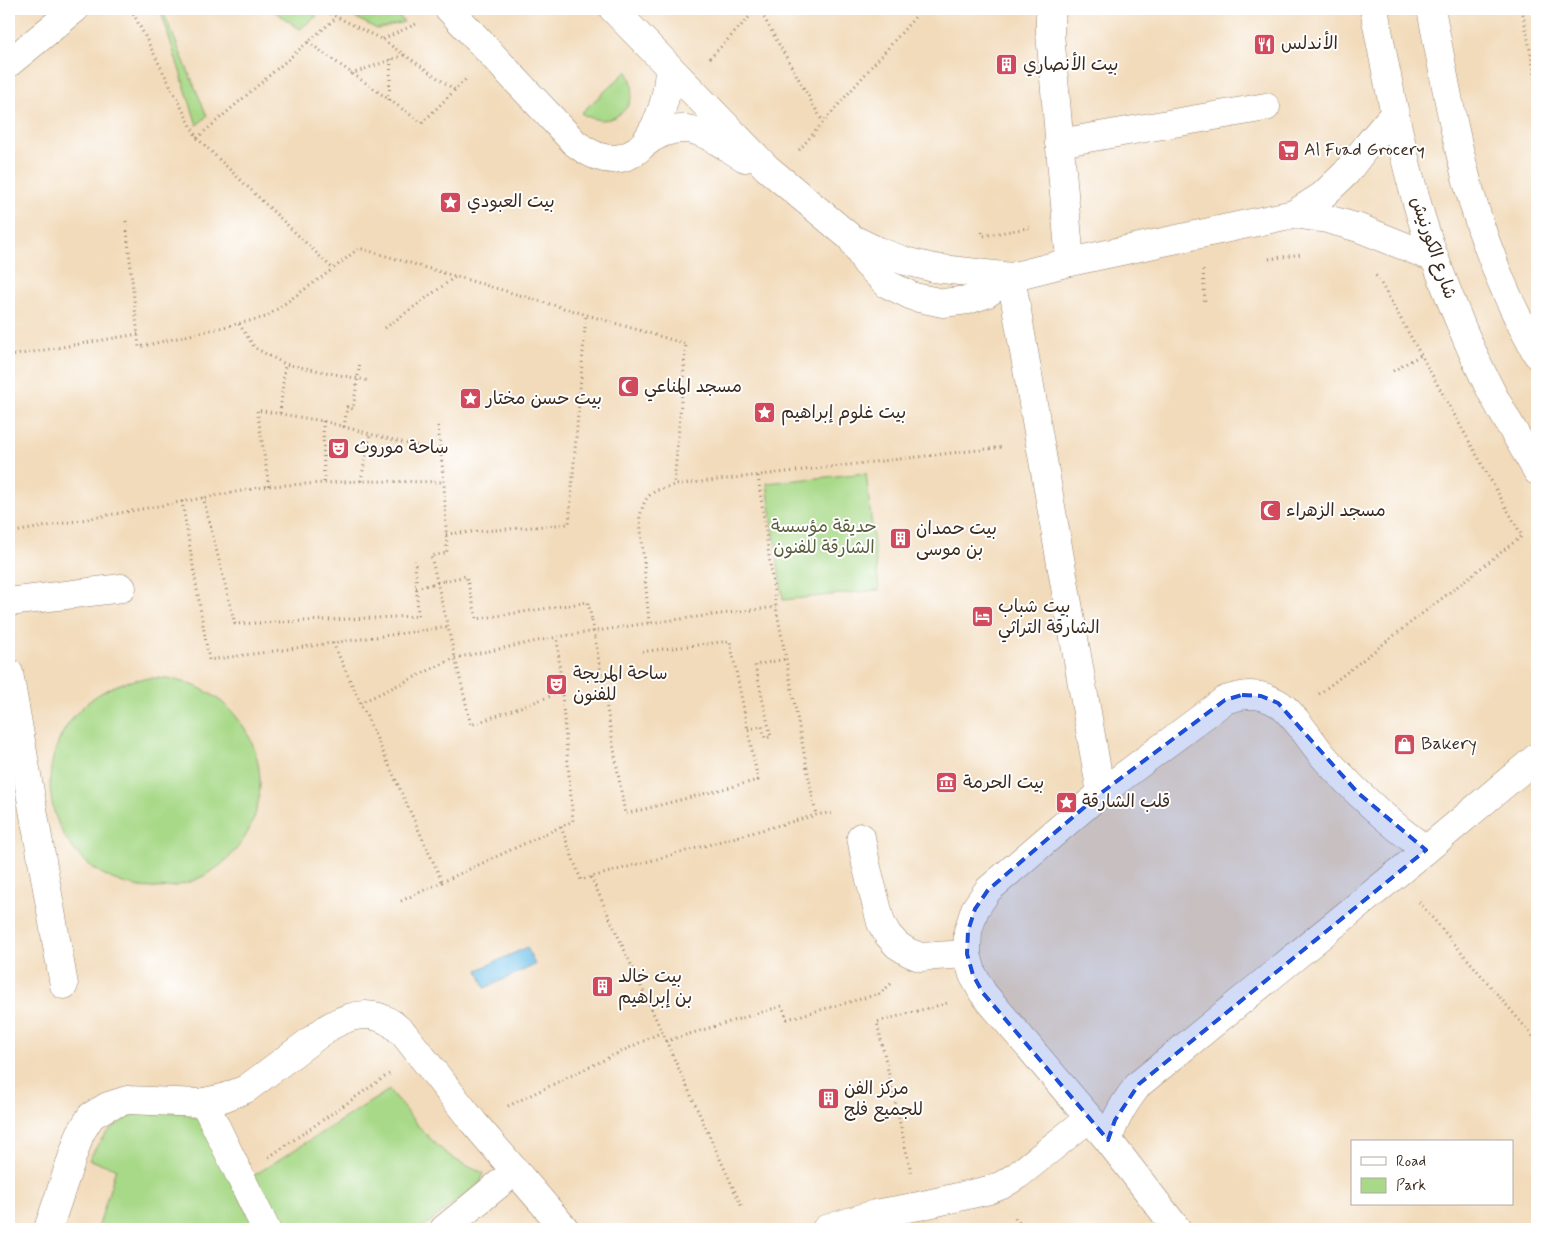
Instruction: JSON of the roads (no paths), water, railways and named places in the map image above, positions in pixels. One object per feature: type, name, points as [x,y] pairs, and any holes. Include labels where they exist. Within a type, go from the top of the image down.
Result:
[{"type":"street","points":[[9,63],[75,9]]},
{"type":"street","points":[[449,9],[575,143],[589,154],[600,158],[612,159],[624,156],[635,152],[660,134],[673,129],[687,129],[701,133],[772,172]]},
{"type":"street","points":[[613,9],[772,172],[851,238],[905,261],[944,269],[1011,277],[1070,262],[1294,214],[1322,196],[1346,174],[1394,114]]},
{"type":"street","points":[[1053,9],[1050,17],[1050,33],[1070,262]]},
{"type":"street","name":"شارع الكورنيش","points":[[1374,9],[1394,114],[1434,258],[1489,387],[1537,471]]},
{"type":"street","points":[[1431,9],[1458,146],[1474,207],[1496,266],[1537,354]]},
{"type":"street","points":[[644,144],[663,108],[669,84],[677,76]]},
{"type":"street","points":[[1059,143],[1266,107]]},
{"type":"street","points":[[1294,214],[1327,219],[1359,228],[1434,258]]},
{"type":"street","points":[[1011,277],[1101,792]]},
{"type":"street","points":[[9,602],[122,588]]},
{"type":"street","points":[[9,673],[64,985]]},
{"type":"street","points":[[1178,1229],[1108,1140],[984,993],[973,975],[967,954],[968,931],[975,909],[988,890],[1101,792],[1224,700],[1242,695],[1261,696],[1278,703],[1323,756],[1358,793],[1390,823],[1426,850]]},
{"type":"street","points":[[1108,1140],[1115,1120],[1139,1084],[1396,875],[1537,757]]},
{"type":"street","points":[[861,837],[881,923],[897,945],[920,957],[967,954]]},
{"type":"street","points":[[48,1229],[80,1134],[92,1116],[108,1106],[128,1100],[204,1102],[223,1098],[246,1089],[329,1027],[344,1019],[360,1015],[376,1017],[391,1023],[404,1034],[474,1123],[565,1229]]},
{"type":"street","points":[[204,1102],[266,1229]]},
{"type":"street","points":[[826,1229],[875,1214],[919,1206],[989,1190],[1002,1185],[1018,1175],[1089,1118]]},
{"type":"street","points":[[444,1229],[515,1171]]},
{"type":"water","points":[[527,947],[535,965],[485,988],[478,970]]},
{"type":"place","name":"الأندلس","points":[[1265,44]]},
{"type":"place","name":"بيت الأنصاري","points":[[1007,65]]},
{"type":"place","name":"Al Fuad Grocery","points":[[1288,150]]},
{"type":"place","name":"بيت العبودي","points":[[451,202]]},
{"type":"place","name":"مسجد المناعي","points":[[628,387]]},
{"type":"place","name":"بيت حسن مختار","points":[[470,399]]},
{"type":"place","name":"بيت غلوم إبراهيم","points":[[765,413]]},
{"type":"place","name":"ساحة موروث","points":[[338,448]]},
{"type":"place","name":"مسجد الزهراء","points":[[1270,511]]},
{"type":"place","name":"بيت حمدان بن موسى","points":[[900,539]]},
{"type":"place","name":"بيت شباب الشارقة التراثي","points":[[982,617]]},
{"type":"place","name":"ساحة المريجة للفنون","points":[[557,684]]},
{"type":"place","name":"Bakery","points":[[1405,744]]},
{"type":"place","name":"بيت الحرمة","points":[[947,783]]},
{"type":"place","name":"قلب الشارقة","points":[[1066,802]]},
{"type":"place","name":"بيت خالد بن إبراهيم","points":[[602,987]]},
{"type":"place","name":"مركز الفن للجميع فلج","points":[[828,1099]]},
{"type":"park label","name":"حديقة مؤسسة الشارقة للفنون","points":[[824,537]]}]
